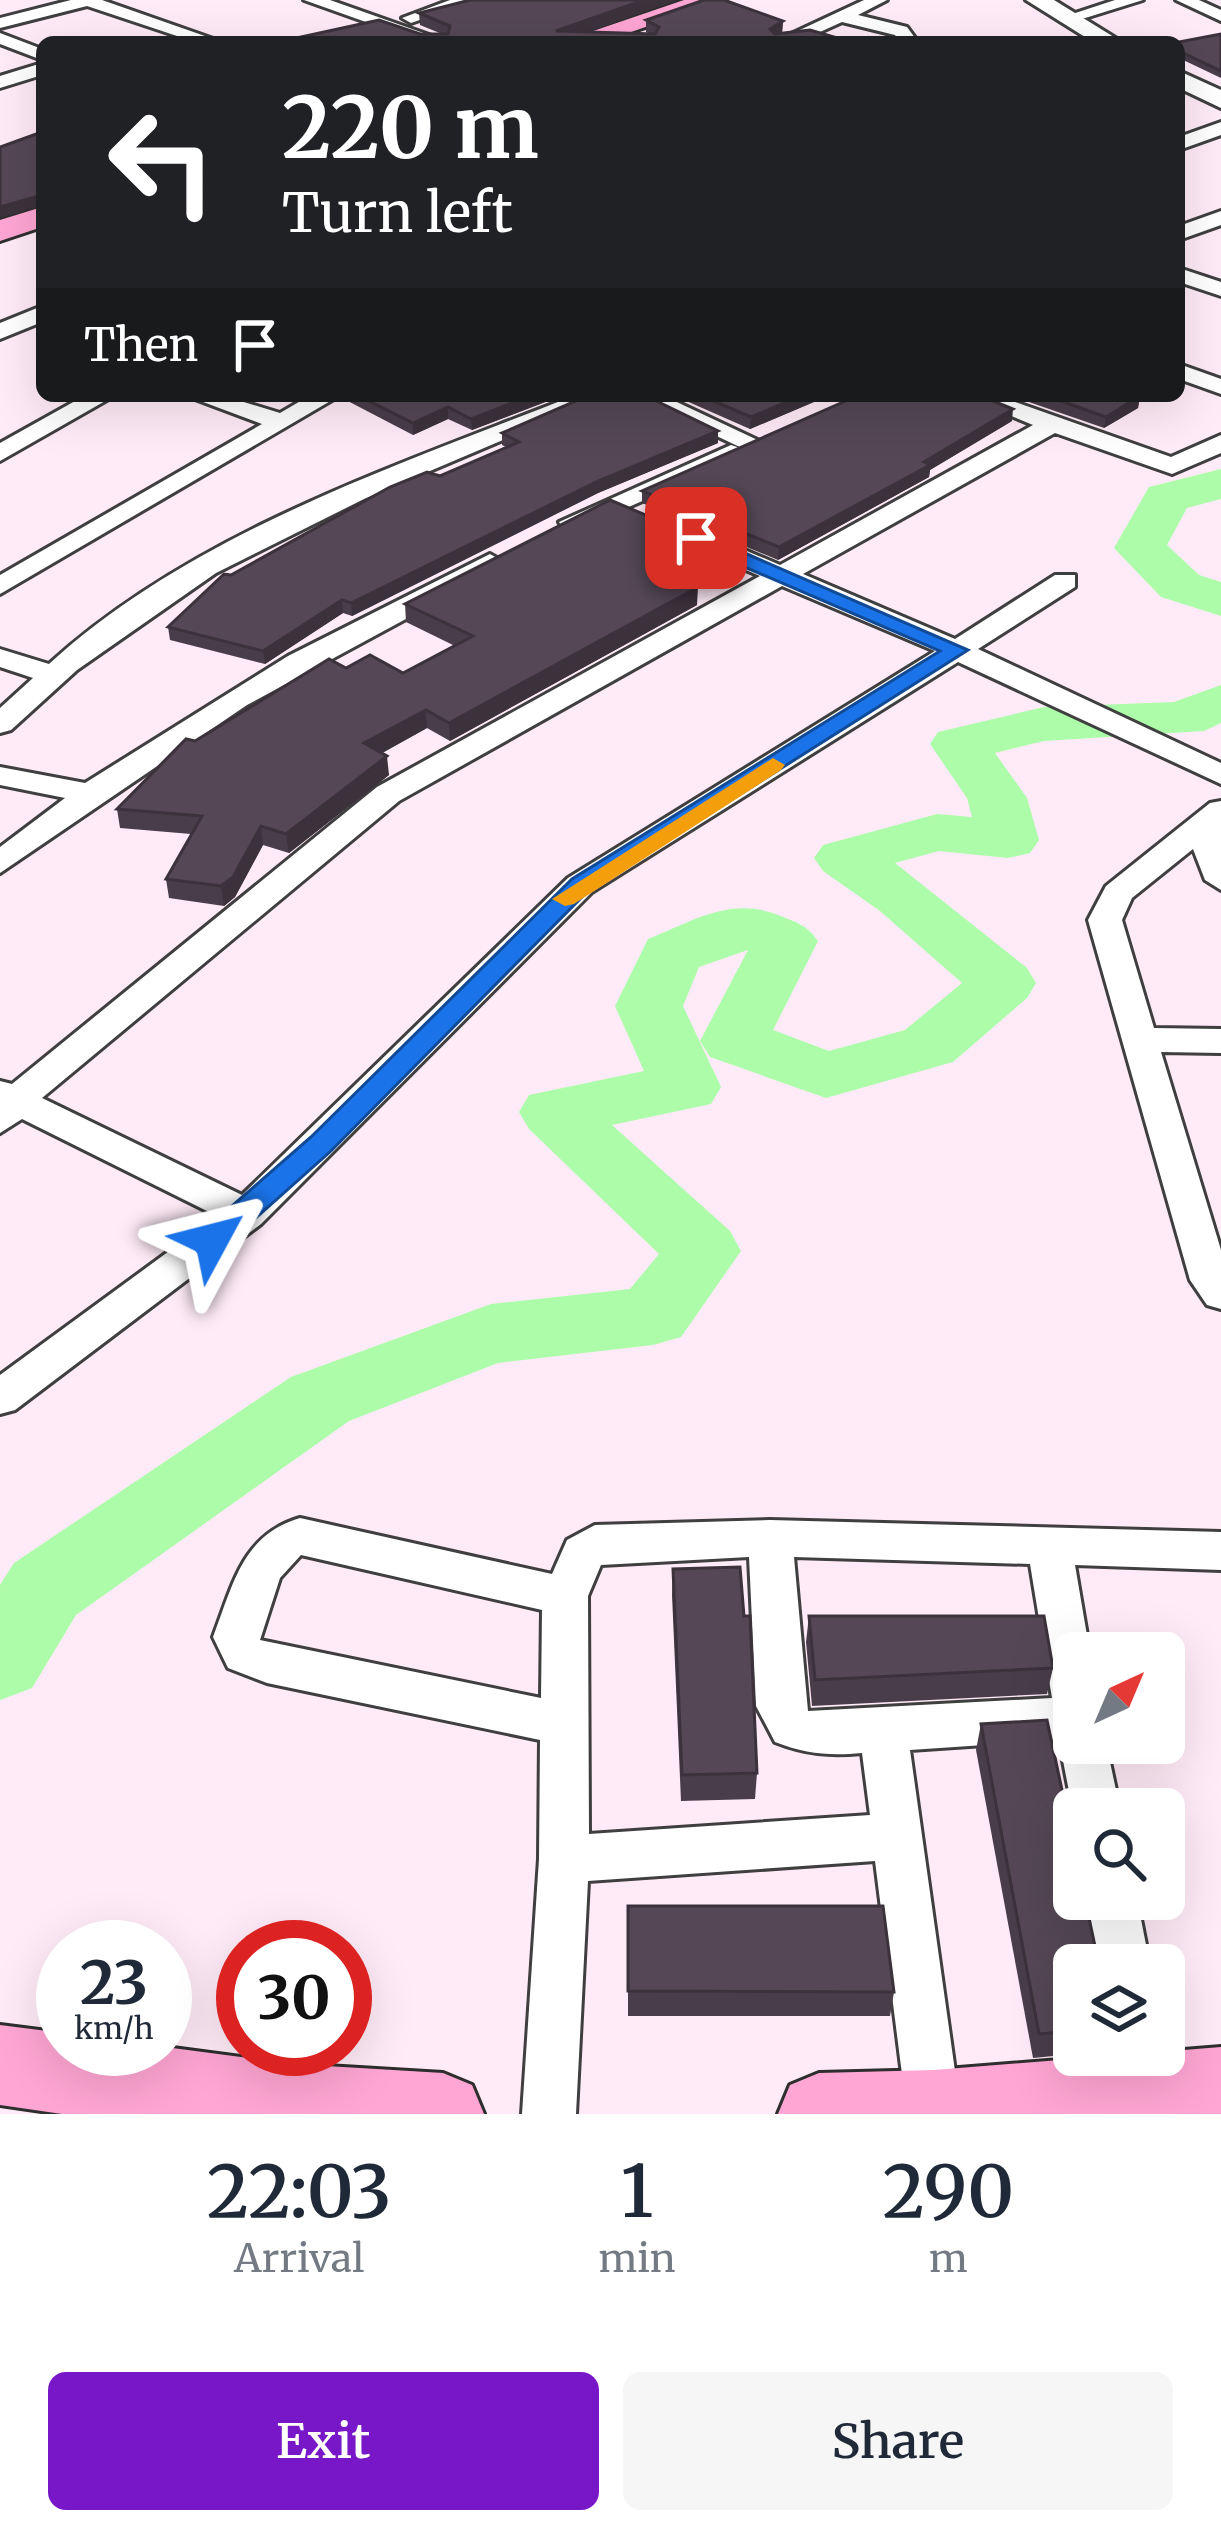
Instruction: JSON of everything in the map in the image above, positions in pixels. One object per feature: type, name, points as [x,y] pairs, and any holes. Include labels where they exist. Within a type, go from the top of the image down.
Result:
[{"type":"main road","points":[[591,36],[711,0]]},
{"type":"main road","points":[[2,229],[36,218]]},
{"type":"main road","points":[[11,2067],[137,2099],[443,2114]]},
{"type":"main road","points":[[819,2114],[934,2112],[1166,2087]]},
{"type":"street","points":[[313,0],[423,36]]},
{"type":"street","points":[[391,25],[468,0]]},
{"type":"street","points":[[797,36],[878,0]]},
{"type":"street","points":[[1037,0],[1099,36]]},
{"type":"street","points":[[1066,19],[1134,0]]},
{"type":"street","points":[[1185,0],[1221,16]]},
{"type":"street","points":[[0,23],[87,1],[195,36]]},
{"type":"street","points":[[842,17],[901,31],[905,36]]},
{"type":"street","points":[[606,31],[624,36]]},
{"type":"street","points":[[0,38],[36,53]]},
{"type":"street","points":[[0,82],[36,71]]},
{"type":"street","points":[[1185,81],[1221,100]]},
{"type":"street","points":[[1185,143],[1221,128]]},
{"type":"street","points":[[1185,232],[1221,218]]},
{"type":"street","points":[[1185,276],[1221,289]]},
{"type":"street","points":[[0,332],[36,320]]},
{"type":"street","points":[[1185,373],[1221,387]]},
{"type":"street","points":[[0,453],[91,402]]},
{"type":"street","points":[[218,402],[280,421]]},
{"type":"street","points":[[0,586],[316,402]]},
{"type":"street","points":[[0,724],[50,674],[161,593],[261,533],[355,490],[580,402]]},
{"type":"street","points":[[548,533],[763,439],[661,402]]},
{"type":"street","points":[[991,402],[1172,466],[1221,443]]},
{"type":"street","points":[[247,1214],[6,1104],[354,816],[1051,425]]},
{"type":"street","points":[[609,503],[957,650],[1221,775]]},
{"type":"street","points":[[0,863],[86,793],[317,649],[508,553]]},
{"type":"street","points":[[0,1398],[247,1214],[580,885],[1065,581]]},
{"type":"street","points":[[0,658],[50,674]]},
{"type":"street","points":[[0,776],[86,793]]},
{"type":"street","points":[[1221,880],[1211,819],[1118,892],[1105,920],[1210,1280],[1221,1294]]},
{"type":"street","points":[[1140,1040],[1221,1041]]},
{"type":"street","points":[[562,1723],[266,1664],[244,1654],[236,1637],[273,1549],[285,1538],[300,1536],[565,1596]]},
{"type":"street","points":[[770,1538],[780,1706],[792,1727],[818,1735],[1053,1719]]},
{"type":"street","points":[[548,2114],[564,1859],[565,1596],[583,1553],[595,1544],[770,1538],[1221,1551]]},
{"type":"street","points":[[1049,1545],[1063,1632]]},
{"type":"street","points":[[883,1730],[934,2112]]},
{"type":"street","points":[[564,1859],[896,1836]]},
{"type":"building","points":[[470,0],[644,0],[556,31],[655,34],[659,27],[646,20],[704,0],[724,0],[783,21],[770,29],[775,34],[810,30],[830,36],[306,36],[379,20],[420,34],[448,34],[450,26],[419,13]]},
{"type":"building","points":[[1221,34],[1221,71],[1185,54],[1185,41]]},
{"type":"building","points":[[36,134],[36,197],[0,207],[0,147]]},
{"type":"building","points":[[371,402],[515,402],[471,419],[448,407],[413,423]]},
{"type":"building","points":[[573,402],[658,402],[718,431],[598,481],[351,603],[342,600],[263,651],[168,627],[224,574],[231,575],[390,487],[427,472],[440,476],[519,442],[502,433]]},
{"type":"building","points":[[716,402],[787,402],[751,417]]},
{"type":"building","points":[[843,402],[996,402],[1013,409],[924,462],[930,465],[779,547],[642,491]]},
{"type":"building","points":[[1064,402],[1130,402],[1106,417]]},
{"type":"building","points":[[610,500],[712,543],[662,571],[698,587],[449,723],[426,710],[364,743],[387,756],[286,834],[261,826],[233,877],[221,886],[166,879],[202,816],[117,809],[186,739],[195,741],[329,659],[346,668],[370,655],[403,673],[473,636],[405,604]]},
{"type":"building","points":[[740,1567],[744,1616],[750,1616],[757,1773],[682,1775],[673,1569]]},
{"type":"building","points":[[809,1616],[1044,1616],[1053,1668],[815,1680]]},
{"type":"building","points":[[1047,1720],[1062,1788],[1053,1788],[1053,1920],[1089,1920],[1095,1944],[1053,1944],[1053,2033],[1039,2034],[981,1724]]},
{"type":"building","points":[[628,1906],[883,1906],[894,1992],[628,1991]]},
{"type":"waterway","points":[[1221,484],[1167,498],[1140,548],[1180,586],[1221,600]]},
{"type":"waterway","points":[[0,1661],[45,1589],[320,1399],[491,1334],[653,1316],[703,1251],[554,1112],[686,1087],[649,1006],[671,954],[742,924],[785,941],[734,1041],[826,1075],[929,1046],[1003,983],[902,897],[845,858],[937,832],[1008,840],[997,798],[959,744],[1044,724],[1184,719],[1221,702]]},
{"type":"slow traffic","points":[[565,899],[580,885],[773,765]]},
{"type":"route","points":[[212,1240],[247,1214],[321,1144],[580,885],[957,650],[696,538]]}]
